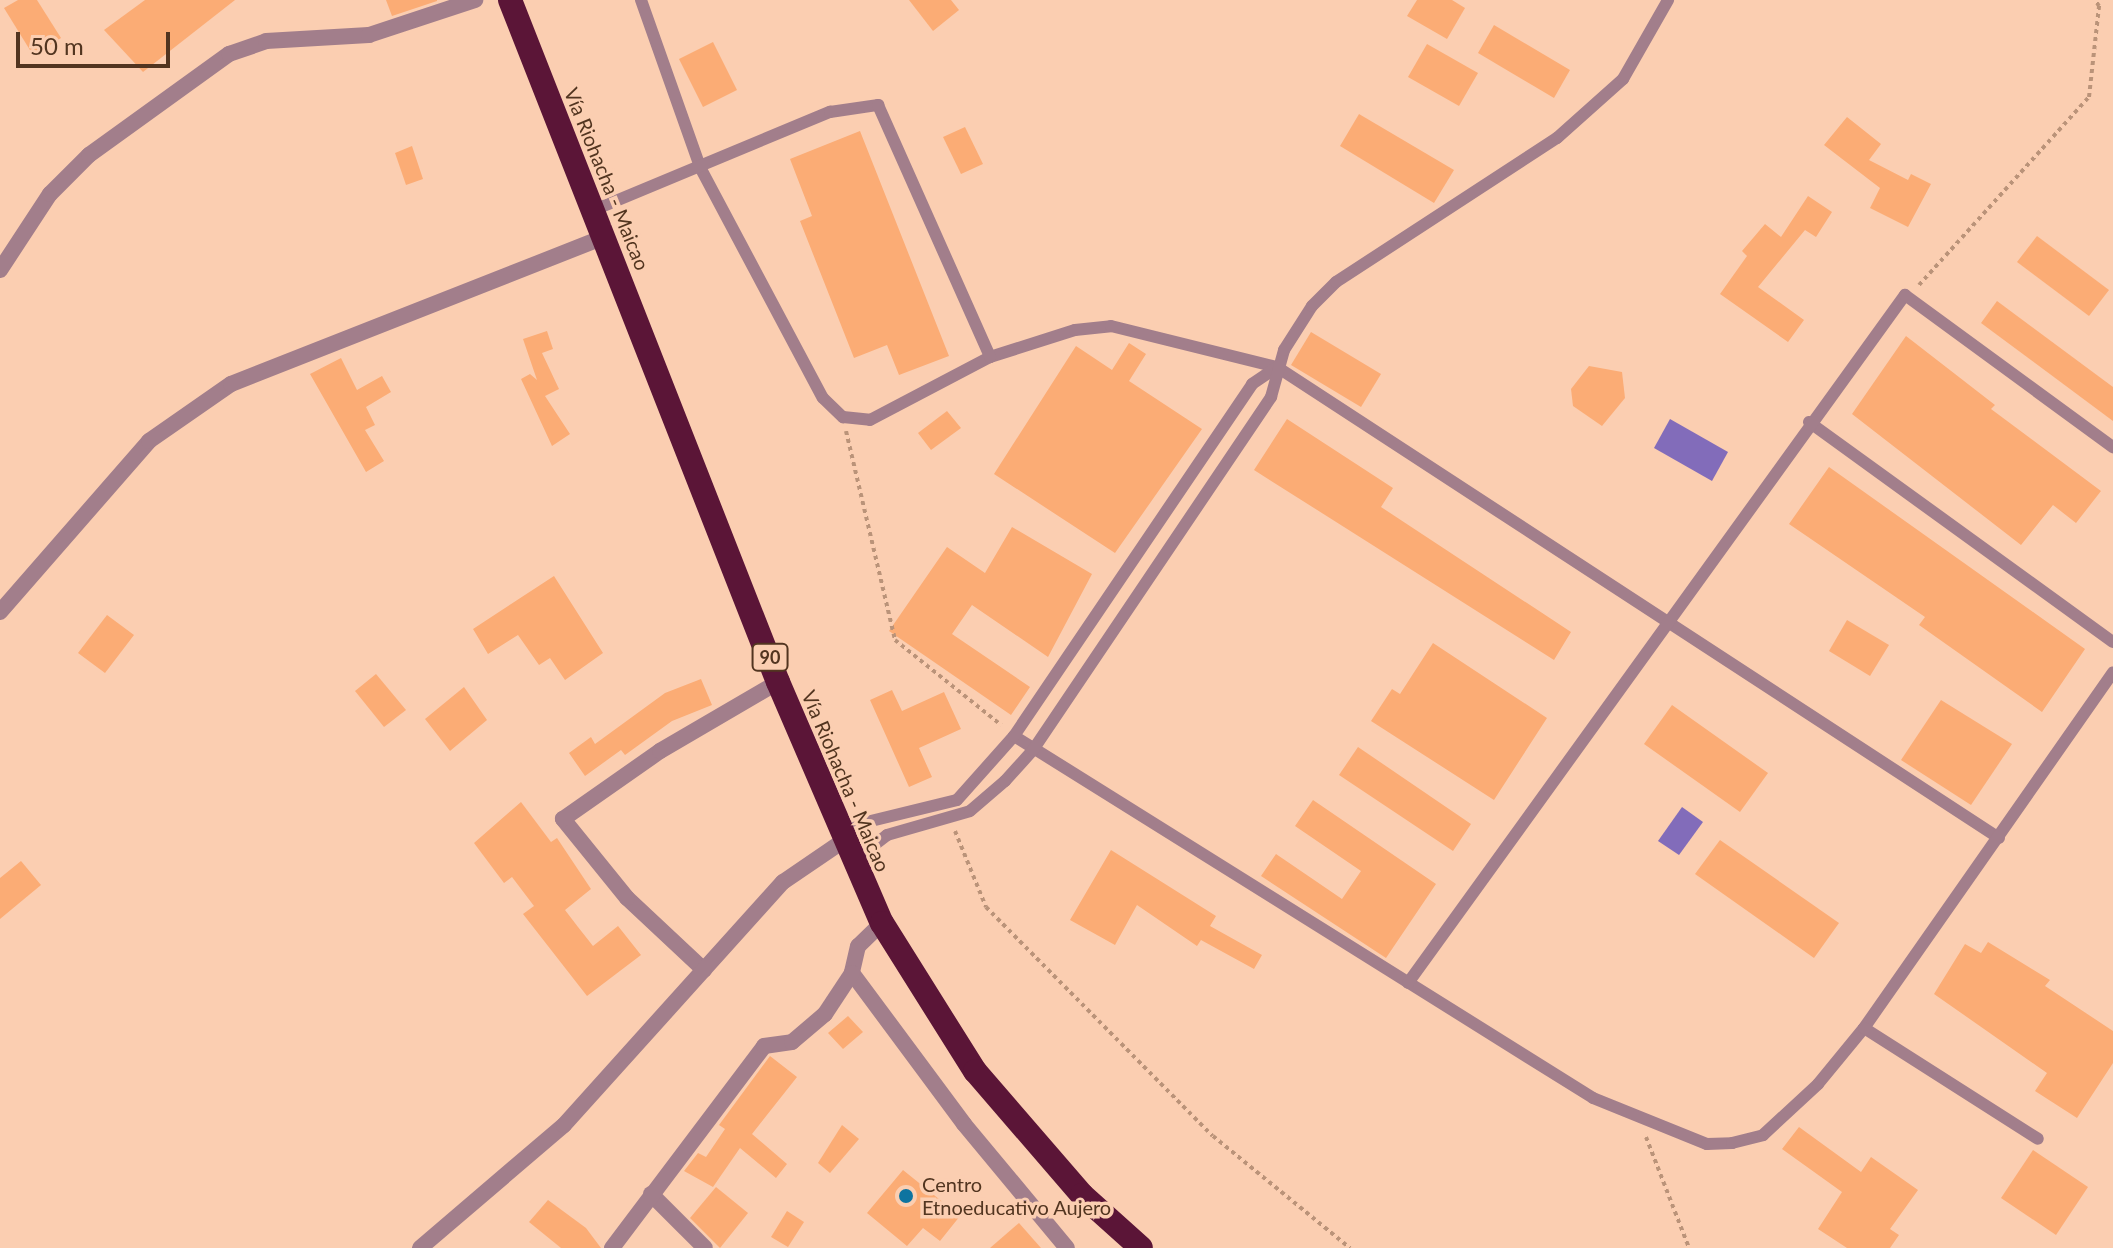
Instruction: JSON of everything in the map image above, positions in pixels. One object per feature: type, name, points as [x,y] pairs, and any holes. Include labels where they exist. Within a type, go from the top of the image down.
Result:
[{"type":"highway","name":"Vía Riohacha - Maicao","points":[[510,0],[778,682],[844,844],[882,923],[975,1071],[1082,1195],[1141,1248]]},
{"type":"street","points":[[0,270],[50,194],[89,155],[229,54],[266,41],[369,35],[475,0]]},
{"type":"street","points":[[0,612],[149,441],[231,384],[604,237]]},
{"type":"street","points":[[704,970],[627,898],[563,819],[660,751],[778,682]]},
{"type":"street","points":[[420,1248],[564,1125],[783,882],[844,844]]},
{"type":"street","points":[[612,1248],[764,1046],[792,1042],[825,1014],[852,973],[858,946],[882,923]]},
{"type":"street","points":[[852,973],[964,1124],[1067,1248]]},
{"type":"street","points":[[651,1194],[705,1248]]},
{"type":"lane","points":[[641,0],[701,169],[823,398],[843,417],[870,420],[990,357],[1075,330],[1111,326],[1277,367],[1999,838]]},
{"type":"lane","points":[[844,844],[970,811],[1033,750],[1271,397],[1277,367],[1312,306],[1336,282],[1557,138],[1623,79],[1668,0]]},
{"type":"lane","points":[[594,210],[701,169],[830,112],[878,105],[990,357]]},
{"type":"lane","points":[[1408,983],[1809,422],[1905,295],[2113,447]]},
{"type":"lane","points":[[844,844],[878,818],[894,818],[957,800],[1014,736],[1252,384],[1277,367]]},
{"type":"lane","points":[[1809,422],[2113,642]]},
{"type":"lane","points":[[1014,736],[1593,1098],[1640,1120],[1707,1144],[1763,1135],[1818,1084],[1864,1028],[2113,672]]},
{"type":"lane","points":[[878,818],[887,835]]},
{"type":"lane","points":[[1864,1028],[2038,1139]]},
{"type":"path","points":[[1919,285],[2089,97],[2095,0]]},
{"type":"path","points":[[843,417],[895,640],[1014,736]]},
{"type":"path","points":[[949,817],[986,907],[1213,1136],[1350,1248]]},
{"type":"path","points":[[1640,1120],[1689,1248]]},
{"type":"shaded area","points":[[1670,419],[1728,452],[1712,481],[1654,448]]},
{"type":"shaded area","points":[[1682,807],[1703,822],[1679,855],[1658,841]]},
{"type":"building","points":[[18,0],[37,0],[61,38],[33,55],[4,8]]},
{"type":"building","points":[[145,0],[235,0],[143,72],[104,30]]},
{"type":"building","points":[[386,0],[437,0],[437,1],[392,16]]},
{"type":"building","points":[[909,0],[951,0],[959,10],[933,31]]},
{"type":"building","points":[[1417,0],[1452,0],[1465,8],[1447,39],[1407,16]]},
{"type":"building","points":[[1494,25],[1570,70],[1554,98],[1478,53]]},
{"type":"building","points":[[713,42],[737,90],[703,107],[679,59]]},
{"type":"building","points":[[1427,44],[1478,73],[1459,106],[1408,77]]},
{"type":"building","points":[[1359,114],[1454,170],[1434,203],[1340,146]]},
{"type":"building","points":[[1847,117],[1881,144],[1869,160],[1908,180],[1911,174],[1931,184],[1908,227],[1870,208],[1880,188],[1824,145]]},
{"type":"building","points":[[965,127],[983,164],[961,174],[943,137]]},
{"type":"building","points":[[860,131],[949,356],[899,375],[887,345],[854,358],[800,221],[812,216],[790,159]]},
{"type":"building","points":[[412,146],[423,179],[406,185],[395,153]]},
{"type":"building","points":[[1808,196],[1832,212],[1816,237],[1805,230],[1758,287],[1804,320],[1788,342],[1720,294],[1747,256],[1742,251],[1765,224],[1781,237]]},
{"type":"building","points":[[2037,236],[2109,290],[2089,316],[2017,262]]},
{"type":"building","points":[[1997,301],[2113,387],[2113,421],[1981,323]]},
{"type":"building","points":[[547,331],[553,349],[542,353],[559,389],[545,396],[570,434],[552,446],[521,379],[530,374],[537,380],[523,339]]},
{"type":"building","points":[[1311,332],[1381,374],[1361,407],[1291,365]]},
{"type":"building","points":[[1906,336],[1995,405],[1991,409],[2101,491],[2076,523],[2053,505],[2021,545],[1852,414]]},
{"type":"building","points":[[1129,343],[1146,354],[1129,381],[1202,429],[1115,553],[994,474],[1076,346],[1112,370]]},
{"type":"building","points":[[341,358],[357,390],[382,376],[391,392],[366,407],[375,425],[365,430],[384,461],[366,472],[310,374]]},
{"type":"building","points":[[1589,366],[1622,372],[1625,398],[1602,426],[1573,406],[1571,389]]},
{"type":"building","points":[[947,411],[961,428],[931,450],[918,433]]},
{"type":"building","points":[[1287,419],[1393,488],[1381,507],[1571,632],[1554,660],[1254,470]]},
{"type":"building","points":[[1829,467],[2085,649],[2042,712],[1919,625],[1925,617],[1789,524]]},
{"type":"building","points":[[1012,527],[1092,574],[1048,657],[972,605],[952,634],[1030,687],[1011,715],[889,631],[947,547],[985,573]]},
{"type":"building","points":[[554,576],[603,653],[565,680],[550,658],[539,665],[518,635],[488,654],[473,629]]},
{"type":"building","points":[[107,615],[134,635],[105,673],[78,653]]},
{"type":"building","points":[[1847,620],[1889,645],[1870,676],[1829,651]]},
{"type":"building","points":[[1433,643],[1547,718],[1494,800],[1371,721],[1392,689],[1400,694]]},
{"type":"building","points":[[376,674],[406,710],[384,727],[355,691]]},
{"type":"building","points":[[701,679],[712,705],[672,721],[625,755],[621,750],[585,776],[569,753],[591,737],[595,744],[665,693]]},
{"type":"building","points":[[464,687],[487,720],[450,751],[425,719]]},
{"type":"building","points":[[892,690],[902,711],[944,692],[961,729],[919,748],[932,777],[909,787],[870,700]]},
{"type":"building","points":[[1941,700],[2012,744],[1971,805],[1901,760]]},
{"type":"building","points":[[1672,705],[1768,773],[1740,812],[1644,744]]},
{"type":"building","points":[[1358,747],[1471,824],[1453,851],[1339,775]]},
{"type":"building","points":[[1313,800],[1436,884],[1386,958],[1261,876],[1276,854],[1342,899],[1361,871],[1295,826]]},
{"type":"building","points":[[521,802],[551,842],[557,838],[591,889],[565,910],[578,927],[593,946],[618,926],[641,955],[587,996],[523,914],[534,906],[512,877],[504,883],[474,843]]},
{"type":"building","points":[[1720,840],[1839,923],[1814,958],[1695,874]]},
{"type":"building","points":[[1111,850],[1216,916],[1210,926],[1262,955],[1254,969],[1201,940],[1197,946],[1137,905],[1115,945],[1070,920]]},
{"type":"building","points":[[21,861],[41,885],[0,919],[0,878]]},
{"type":"building","points":[[1988,942],[2050,980],[2045,986],[2113,1031],[2113,1063],[2077,1118],[2035,1091],[2047,1073],[1934,994],[1965,944],[1981,953]]},
{"type":"building","points":[[848,1016],[863,1032],[843,1049],[828,1033]]},
{"type":"building","points":[[770,1056],[797,1077],[752,1134],[787,1164],[776,1178],[740,1148],[713,1187],[684,1171],[698,1153],[706,1157],[725,1129],[719,1125]]},
{"type":"building","points":[[842,1125],[859,1139],[830,1173],[818,1163]]},
{"type":"building","points":[[1799,1127],[1861,1172],[1871,1157],[1918,1190],[1890,1229],[1899,1235],[1890,1248],[1847,1248],[1818,1229],[1842,1192],[1782,1149]]},
{"type":"building","points":[[2033,1150],[2088,1187],[2056,1235],[2001,1198]]},
{"type":"building","points":[[903,1170],[960,1216],[940,1241],[923,1228],[907,1246],[867,1213]]},
{"type":"building","points":[[716,1187],[748,1213],[720,1248],[690,1218]]},
{"type":"building","points":[[548,1200],[586,1228],[601,1248],[561,1248],[529,1222]]},
{"type":"building","points":[[787,1211],[804,1222],[788,1247],[771,1237]]},
{"type":"building","points":[[1019,1223],[1041,1248],[990,1248]]},
{"type":"place","name":"Centro Etnoeducativo Aujero","points":[[906,1196]]}]
